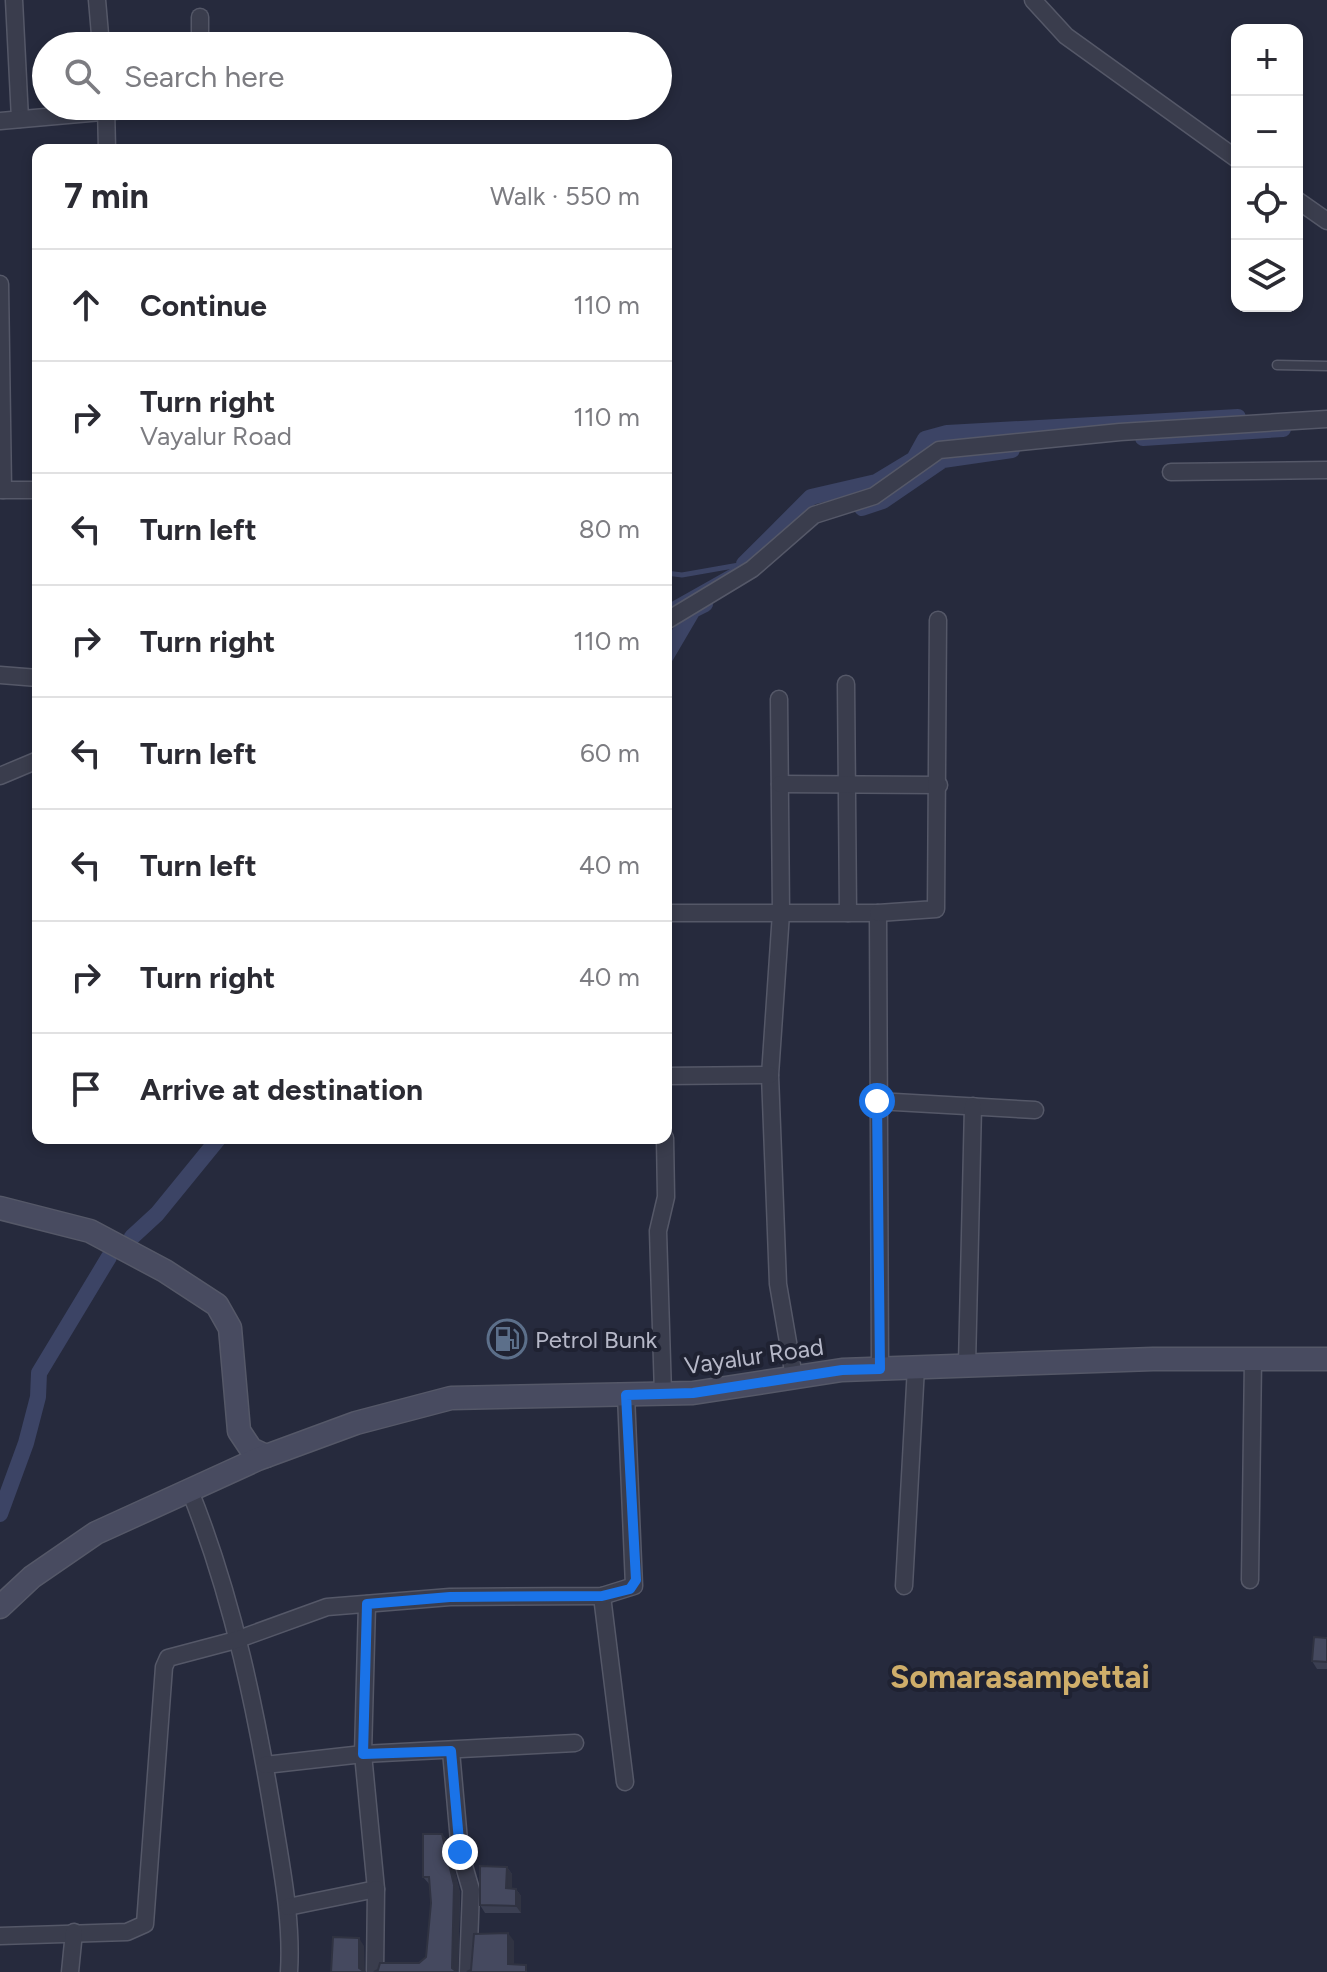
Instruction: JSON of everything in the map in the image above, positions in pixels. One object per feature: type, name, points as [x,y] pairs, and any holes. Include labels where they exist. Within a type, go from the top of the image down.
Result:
[{"type":"main road","points":[[0,1208],[90,1231],[165,1271],[217,1305],[230,1328],[239,1431],[251,1449],[266,1456]]},
{"type":"main road","name":"Vayalur Road","points":[[0,1607],[32,1577],[96,1533],[266,1456],[356,1423],[451,1398],[693,1393],[794,1377],[916,1367],[1327,1359]]},
{"type":"street","points":[[14,0],[20,119]]},
{"type":"street","points":[[97,0],[100,32]]},
{"type":"street","points":[[1033,0],[1066,36],[1231,155]]},
{"type":"street","points":[[200,17],[200,32]]},
{"type":"street","points":[[0,121],[32,118]]},
{"type":"street","points":[[106,120],[107,144]]},
{"type":"street","points":[[1303,204],[1327,221]]},
{"type":"street","points":[[0,284],[1,490],[32,490]]},
{"type":"street","points":[[672,617],[752,569],[814,515],[874,496],[939,450],[1107,433],[1327,419]]},
{"type":"street","points":[[1171,472],[1327,470]]},
{"type":"street","points":[[672,913],[878,913],[936,909],[938,620]]},
{"type":"street","points":[[0,675],[32,678]]},
{"type":"street","points":[[846,684],[848,913]]},
{"type":"street","points":[[779,699],[781,913],[770,1075],[778,1284],[794,1377]]},
{"type":"street","points":[[0,776],[32,763]]},
{"type":"street","points":[[780,784],[939,785]]},
{"type":"street","points":[[878,913],[880,1369]]},
{"type":"street","points":[[672,1076],[770,1075]]},
{"type":"street","points":[[877,1101],[1035,1110]]},
{"type":"street","points":[[967,1365],[973,1106]]},
{"type":"street","points":[[663,1394],[658,1231],[666,1197],[665,1144]]},
{"type":"street","points":[[1250,1580],[1253,1359]]},
{"type":"street","points":[[904,1586],[916,1367]]},
{"type":"street","points":[[0,1936],[127,1932],[145,1924],[164,1667],[168,1658],[236,1640],[327,1607],[450,1597],[602,1596],[630,1589],[636,1580],[626,1395]]},
{"type":"street","points":[[190,1491],[217,1557],[265,1765],[292,1932],[289,1972]]},
{"type":"street","points":[[602,1596],[625,1782]]},
{"type":"street","points":[[367,1604],[363,1754],[376,1889],[375,1972]]},
{"type":"street","points":[[265,1765],[363,1754],[575,1743]]},
{"type":"street","points":[[451,1751],[460,1852],[471,1890],[468,1972]]},
{"type":"street","points":[[288,1907],[376,1889]]},
{"type":"street","points":[[70,1972],[74,1932]]},
{"type":"lane","points":[[1277,365],[1327,366]]},
{"type":"building","points":[[1314,1637],[1327,1638],[1327,1662],[1312,1661]]},
{"type":"building","points":[[423,1834],[442,1834],[454,1885],[452,1968],[457,1972],[374,1972],[380,1963],[419,1963],[426,1957],[431,1903],[429,1877],[423,1877]]},
{"type":"building","points":[[480,1866],[507,1867],[506,1888],[516,1889],[516,1906],[480,1905]]},
{"type":"building","points":[[508,1933],[508,1964],[526,1965],[526,1972],[467,1972],[471,1970],[474,1934]]},
{"type":"building","points":[[333,1937],[359,1938],[359,1968],[365,1972],[331,1972]]},
{"type":"waterway","points":[[744,564],[811,497],[876,482],[914,459],[925,439],[947,433],[1238,417]]},
{"type":"waterway","points":[[1143,438],[1283,429]]},
{"type":"waterway","points":[[862,508],[883,501],[943,460],[1012,450]]},
{"type":"waterway","points":[[672,605],[744,564]]},
{"type":"waterway","points":[[672,574],[682,575],[739,565]]},
{"type":"waterway","points":[[672,646],[693,610],[705,604]]},
{"type":"waterway","points":[[132,1237],[157,1214],[214,1144]]},
{"type":"waterway","points":[[0,1514],[26,1443],[38,1397],[39,1373],[109,1257]]},
{"type":"place","name":"Petrol Bunk","points":[[507,1339]]},
{"type":"district","name":"Somarasampettai","points":[[1020,1677]]},
{"type":"route","points":[[460,1852],[451,1751],[363,1754],[367,1604],[450,1597],[602,1596],[630,1589],[636,1580],[626,1395],[693,1393],[842,1370],[880,1369],[877,1101]]}]
